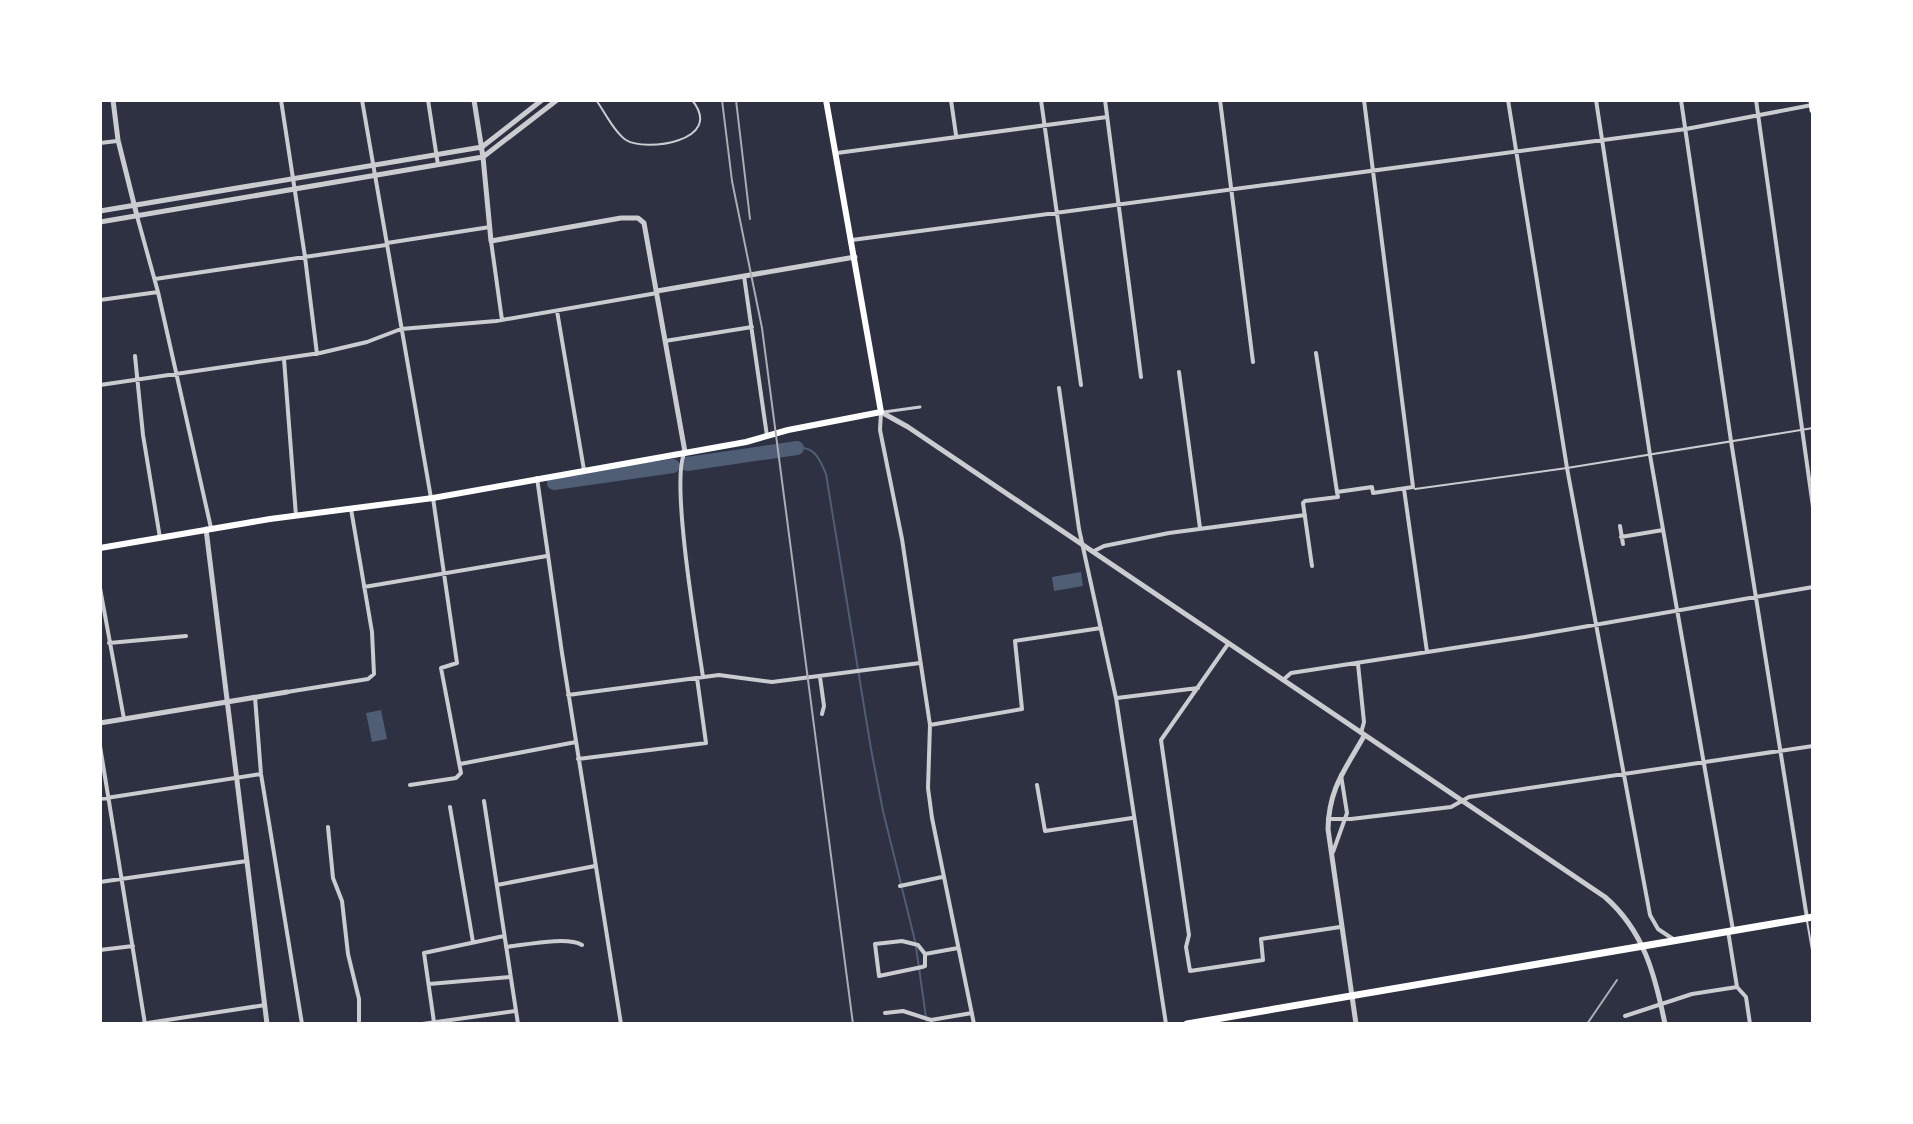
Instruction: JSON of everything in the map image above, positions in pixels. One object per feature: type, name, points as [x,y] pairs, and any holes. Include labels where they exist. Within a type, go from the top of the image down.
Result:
[{"type":"main road","points":[[100,548],[208,528],[432,498],[685,452],[881,412],[826,100]]},
{"type":"main road","points":[[1187,1024],[1810,918]]},
{"type":"street","points":[[113,100],[118,140],[155,279],[208,528],[267,1024]]},
{"type":"street","points":[[281,100],[317,354]]},
{"type":"street","points":[[362,100],[432,498],[457,663],[442,665],[441,668],[461,773],[456,778],[410,785]]},
{"type":"street","points":[[428,100],[438,165]]},
{"type":"street","points":[[474,100],[502,320]]},
{"type":"street","points":[[100,211],[482,147],[542,100]]},
{"type":"street","points":[[100,222],[483,157],[557,100]]},
{"type":"street","points":[[951,100],[956,135]]},
{"type":"street","points":[[1041,100],[1081,385]]},
{"type":"street","points":[[1105,100],[1141,377]]},
{"type":"street","points":[[1220,100],[1253,362]]},
{"type":"street","points":[[1337,492],[1372,487],[1373,493],[1413,487],[1364,100]]},
{"type":"street","points":[[1508,100],[1567,468],[1650,917],[1661,932],[1675,940]]},
{"type":"street","points":[[1596,100],[1650,455],[1703,763],[1737,987],[1746,997],[1750,1024]]},
{"type":"street","points":[[1681,100],[1755,596],[1810,918]]},
{"type":"street","points":[[1756,100],[1813,507]]},
{"type":"street","points":[[852,240],[1686,129],[1812,105]]},
{"type":"street","points":[[837,153],[1107,117]]},
{"type":"street","points":[[100,143],[118,140]]},
{"type":"street","points":[[491,241],[621,218],[638,218],[646,229],[685,452],[680,464],[681,503],[706,743],[578,759]]},
{"type":"street","points":[[155,279],[490,227]]},
{"type":"street","points":[[100,385],[317,354],[367,342],[401,329],[502,320],[855,257]]},
{"type":"street","points":[[744,276],[767,436]]},
{"type":"street","points":[[100,300],[158,292]]},
{"type":"street","points":[[557,310],[584,470]]},
{"type":"street","points":[[665,341],[752,327]]},
{"type":"street","points":[[1312,566],[1305,501],[1338,497],[1316,353]]},
{"type":"street","points":[[135,356],[136,381],[160,538]]},
{"type":"street","points":[[284,359],[296,516]]},
{"type":"street","points":[[1179,372],[1200,528]]},
{"type":"street","points":[[1059,388],[1082,544],[1116,698],[1166,1024]]},
{"type":"street","points":[[881,412],[920,407]]},
{"type":"street","points":[[881,412],[1094,551],[1605,897],[1638,934],[1665,1024]]},
{"type":"street","points":[[881,412],[880,430],[902,539],[930,725],[928,788],[942,877],[974,1024]]},
{"type":"street","points":[[537,478],[621,1024]]},
{"type":"street","points":[[1404,489],[1427,652]]},
{"type":"street","points":[[100,723],[373,676],[372,632],[351,509]]},
{"type":"street","points":[[1094,551],[1104,546],[1200,528],[1305,515]]},
{"type":"street","points":[[1620,526],[1623,544]]},
{"type":"street","points":[[1621,537],[1663,530]]},
{"type":"street","points":[[364,587],[547,556]]},
{"type":"street","points":[[1283,680],[1291,673],[1813,587]]},
{"type":"street","points":[[100,588],[103,631],[109,643],[124,719]]},
{"type":"street","points":[[930,725],[1022,709],[1015,641],[1101,628]]},
{"type":"street","points":[[109,643],[186,636]]},
{"type":"street","points":[[1228,644],[1161,740],[1189,935],[1186,947],[1190,971],[1263,960],[1261,939],[1340,927]]},
{"type":"street","points":[[568,695],[727,675],[772,682],[920,663]]},
{"type":"street","points":[[1356,1024],[1340,927],[1328,819],[1332,792],[1363,734],[1358,663]]},
{"type":"street","points":[[820,677],[824,706],[822,714]]},
{"type":"street","points":[[1116,698],[1198,688]]},
{"type":"street","points":[[255,697],[261,774],[302,1024]]},
{"type":"street","points":[[460,764],[576,742]]},
{"type":"street","points":[[100,746],[144,1024],[265,1005]]},
{"type":"street","points":[[1328,819],[1451,807],[1460,800],[1813,746]]},
{"type":"street","points":[[1331,856],[1346,819],[1341,773]]},
{"type":"street","points":[[100,799],[261,774]]},
{"type":"street","points":[[1037,785],[1045,831],[1132,818]]},
{"type":"street","points":[[484,801],[518,1024]]},
{"type":"street","points":[[450,807],[473,942]]},
{"type":"street","points":[[328,827],[333,878],[342,901],[348,954],[359,999],[359,1021]]},
{"type":"street","points":[[100,882],[247,861]]},
{"type":"street","points":[[497,885],[595,866]]},
{"type":"street","points":[[900,886],[942,877]]},
{"type":"street","points":[[434,1022],[424,953],[504,936]]},
{"type":"street","points":[[506,947],[562,941],[577,941],[582,945]]},
{"type":"street","points":[[902,941],[918,945],[925,954],[925,966],[879,976],[875,944],[902,941]]},
{"type":"street","points":[[100,950],[133,946]]},
{"type":"street","points":[[925,954],[958,948]]},
{"type":"street","points":[[428,984],[510,977]]},
{"type":"street","points":[[1625,1016],[1692,994],[1737,987]]},
{"type":"street","points":[[422,1024],[515,1011]]},
{"type":"street","points":[[885,1013],[903,1011],[931,1020],[972,1013]]},
{"type":"lane","points":[[596,100],[623,138],[634,144],[644,144],[683,140],[693,135],[700,118],[692,100]]},
{"type":"lane","points":[[614,100],[626,100]]},
{"type":"lane","points":[[1413,487],[1420,489],[1567,468],[1813,428]]},
{"type":"lane","points":[[1810,918],[1813,956]]},
{"type":"water","points":[[1081,572],[1083,586],[1054,591],[1052,577]]},
{"type":"water","points":[[381,710],[387,739],[372,742],[366,713]]},
{"type":"waterway","points":[[797,448],[813,452],[826,474],[871,749],[915,941]]},
{"type":"waterway","points":[[687,464],[797,448]]},
{"type":"waterway","points":[[554,483],[673,466]]},
{"type":"waterway","points":[[916,947],[927,1024]]},
{"type":"tram line","points":[[1587,1024],[1617,980]]},
{"type":"railway","points":[[722,100],[732,181],[762,328],[853,1024]]},
{"type":"railway","points":[[736,100],[750,219]]}]
